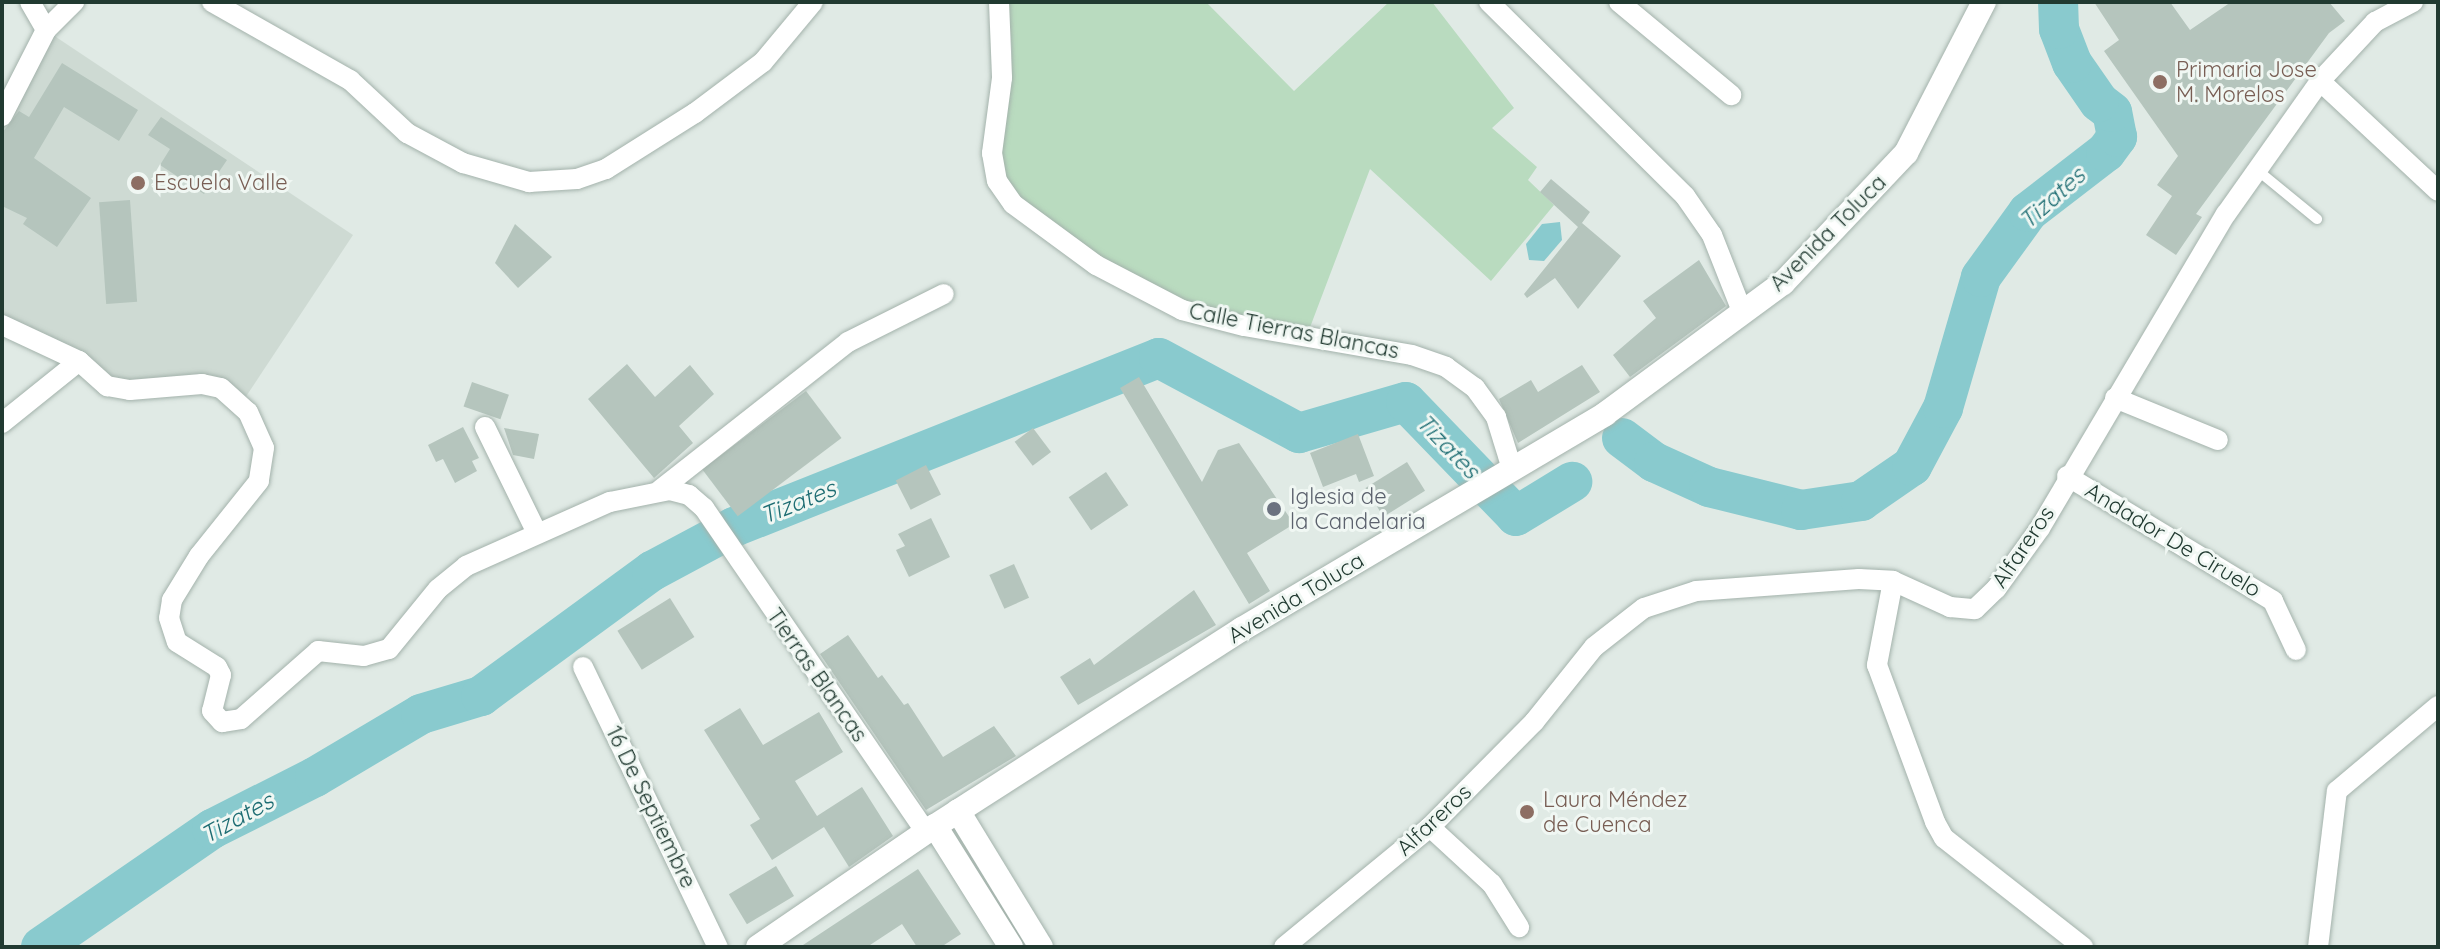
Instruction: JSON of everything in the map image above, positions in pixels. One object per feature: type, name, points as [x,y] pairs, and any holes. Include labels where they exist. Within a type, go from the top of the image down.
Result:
[{"type":"street","points":[[30,2],[46,30]]},
{"type":"street","points":[[2,116],[46,30],[74,2]]},
{"type":"street","points":[[212,2],[350,80],[407,133],[463,163],[529,182],[577,179],[606,169],[695,113],[763,62],[813,2]]},
{"type":"street","name":"Calle Tierras Blancas","points":[[999,2],[1002,78],[992,153],[997,181],[1013,204],[1096,265],[1182,310],[1254,328],[1412,355],[1446,367],[1475,388],[1496,417],[1512,469]]},
{"type":"street","points":[[1489,2],[1685,196],[1712,235],[1742,311]]},
{"type":"street","points":[[1619,2],[1731,95]]},
{"type":"street","name":"Avenida Toluca","points":[[758,947],[958,811],[1242,629],[1605,414],[1783,283],[1906,153],[1984,2]]},
{"type":"street","name":"Alfareros","points":[[1284,947],[1430,827],[1534,722],[1594,647],[1644,608],[1713,589],[1893,581],[1950,607],[1975,609],[1996,589],[2040,528],[2067,476],[2256,169],[2320,81],[2375,22],[2413,2]]},
{"type":"street","points":[[2320,81],[2438,191]]},
{"type":"street","points":[[2,325],[79,361],[96,380],[118,389],[202,384],[221,388],[237,398],[261,436],[263,470],[254,491],[199,556],[170,609],[173,636],[209,660],[221,675],[212,706],[222,722],[241,719],[318,651],[364,656],[389,649],[438,589],[466,566],[630,495],[660,490],[848,342],[944,294]]},
{"type":"street","points":[[2,423],[79,361]]},
{"type":"street","points":[[2115,398],[2218,440]]},
{"type":"street","points":[[485,427],[537,533]]},
{"type":"street","name":"Andador De Ciruelo","points":[[2067,476],[2273,601],[2296,650]]},
{"type":"street","name":"Tierras Blancas","points":[[660,490],[689,495],[709,517],[931,829]]},
{"type":"street","points":[[1893,581],[1877,665],[1935,822],[1944,838],[2083,947]]},
{"type":"street","name":"16 De Septiembre","points":[[583,667],[718,947]]},
{"type":"street","points":[[2318,947],[2337,791],[2438,706]]},
{"type":"street","points":[[958,811],[1041,947]]},
{"type":"street","points":[[1430,827],[1492,884],[1519,927]]},
{"type":"street","points":[[931,829],[1011,947]]},
{"type":"lane","points":[[2256,169],[2317,219]]},
{"type":"shaded area","name":"Escuela Valle","points":[[53,35],[353,235],[245,398],[129,386],[2,321],[2,130]]},
{"type":"green space","points":[[1008,2],[1206,2],[1294,91],[1389,2],[1432,2],[1514,108],[1492,128],[1537,167],[1528,180],[1554,205],[1491,281],[1370,169],[1309,330],[1185,304],[1101,260],[1019,199],[1005,179],[1001,156],[1012,52]]},
{"type":"water","points":[[1560,222],[1562,240],[1544,261],[1529,260],[1526,244],[1542,224]]},
{"type":"building","points":[[2094,2],[2170,2],[2190,30],[2231,2],[2329,2],[2345,21],[2329,33],[2196,214],[2202,217],[2176,255],[2146,235],[2172,196],[2157,185],[2178,156],[2104,51],[2119,40]]},
{"type":"building","points":[[62,63],[138,110],[119,141],[64,107],[34,158],[91,198],[57,247],[23,224],[27,218],[2,206],[2,133],[19,111],[29,117]]},
{"type":"building","points":[[161,117],[227,160],[204,194],[160,165],[170,149],[148,135]]},
{"type":"building","points":[[1551,179],[1590,212],[1579,227],[1582,223],[1621,256],[1578,309],[1555,278],[1527,298],[1524,294],[1578,227],[1540,192]]},
{"type":"building","points":[[130,200],[137,302],[106,304],[99,202]]},
{"type":"building","points":[[515,224],[552,257],[518,288],[495,263]]},
{"type":"building","points":[[1699,260],[1726,306],[1630,377],[1613,355],[1656,318],[1643,301]]},
{"type":"building","points":[[627,364],[655,397],[690,365],[714,394],[679,426],[693,443],[654,478],[588,399]]},
{"type":"building","points":[[1582,365],[1600,392],[1518,443],[1499,399],[1531,380],[1538,392]]},
{"type":"building","points":[[1139,377],[1202,482],[1218,450],[1239,443],[1294,524],[1247,553],[1270,591],[1249,604],[1120,388]]},
{"type":"building","points":[[472,382],[509,395],[500,419],[464,407]]},
{"type":"building","points":[[806,391],[842,438],[738,516],[702,469]]},
{"type":"building","points":[[463,427],[479,458],[472,461],[477,471],[455,483],[443,459],[436,462],[428,445]]},
{"type":"building","points":[[504,428],[539,434],[534,459],[513,455]]},
{"type":"building","points":[[1033,428],[1051,452],[1033,466],[1015,442]]},
{"type":"building","points":[[1358,434],[1374,476],[1359,482],[1356,474],[1323,487],[1310,453]]},
{"type":"building","points":[[1407,462],[1425,491],[1383,517],[1365,488]]},
{"type":"building","points":[[926,465],[941,494],[911,510],[896,480]]},
{"type":"building","points":[[1106,472],[1128,505],[1091,530],[1069,497]]},
{"type":"building","points":[[931,518],[950,557],[909,577],[896,550],[905,546],[898,534]]},
{"type":"building","points":[[1014,564],[1029,598],[1004,609],[989,575]]},
{"type":"building","points":[[1194,590],[1216,625],[1078,705],[1060,677],[1090,658],[1094,665]]},
{"type":"building","points":[[670,598],[694,637],[642,670],[617,631]]},
{"type":"building","points":[[848,635],[878,678],[882,675],[904,705],[908,703],[943,757],[994,726],[1016,756],[926,810],[820,654]]},
{"type":"building","points":[[740,708],[763,745],[819,712],[843,752],[795,781],[817,816],[862,787],[893,836],[849,867],[824,827],[772,860],[750,825],[760,819],[704,730]]},
{"type":"building","points":[[776,866],[794,896],[747,924],[729,894]]},
{"type":"building","points":[[918,869],[961,934],[941,947],[917,947],[902,924],[867,947],[800,947]]},
{"type":"waterway","name":"Tizates","points":[[1622,438],[1654,462],[1709,487],[1801,510],[1861,501],[1912,466],[1943,408],[1981,277],[2028,212],[2106,152],[2117,137],[2112,112],[2099,102],[2072,63],[2059,29],[2058,2]]},
{"type":"waterway","name":"Tizates","points":[[41,947],[212,829],[315,777],[421,714],[481,696],[652,571],[734,527],[1159,358],[1299,433],[1406,402],[1516,516],[1572,482]]},
{"type":"place","name":"Primaria Jose M. Morelos","points":[[2160,82]]},
{"type":"place","name":"Escuela Valle","points":[[138,183]]},
{"type":"place","name":"Iglesia de la Candelaria","points":[[1274,509]]},
{"type":"place","name":"Laura Méndez de Cuenca","points":[[1527,812]]}]
